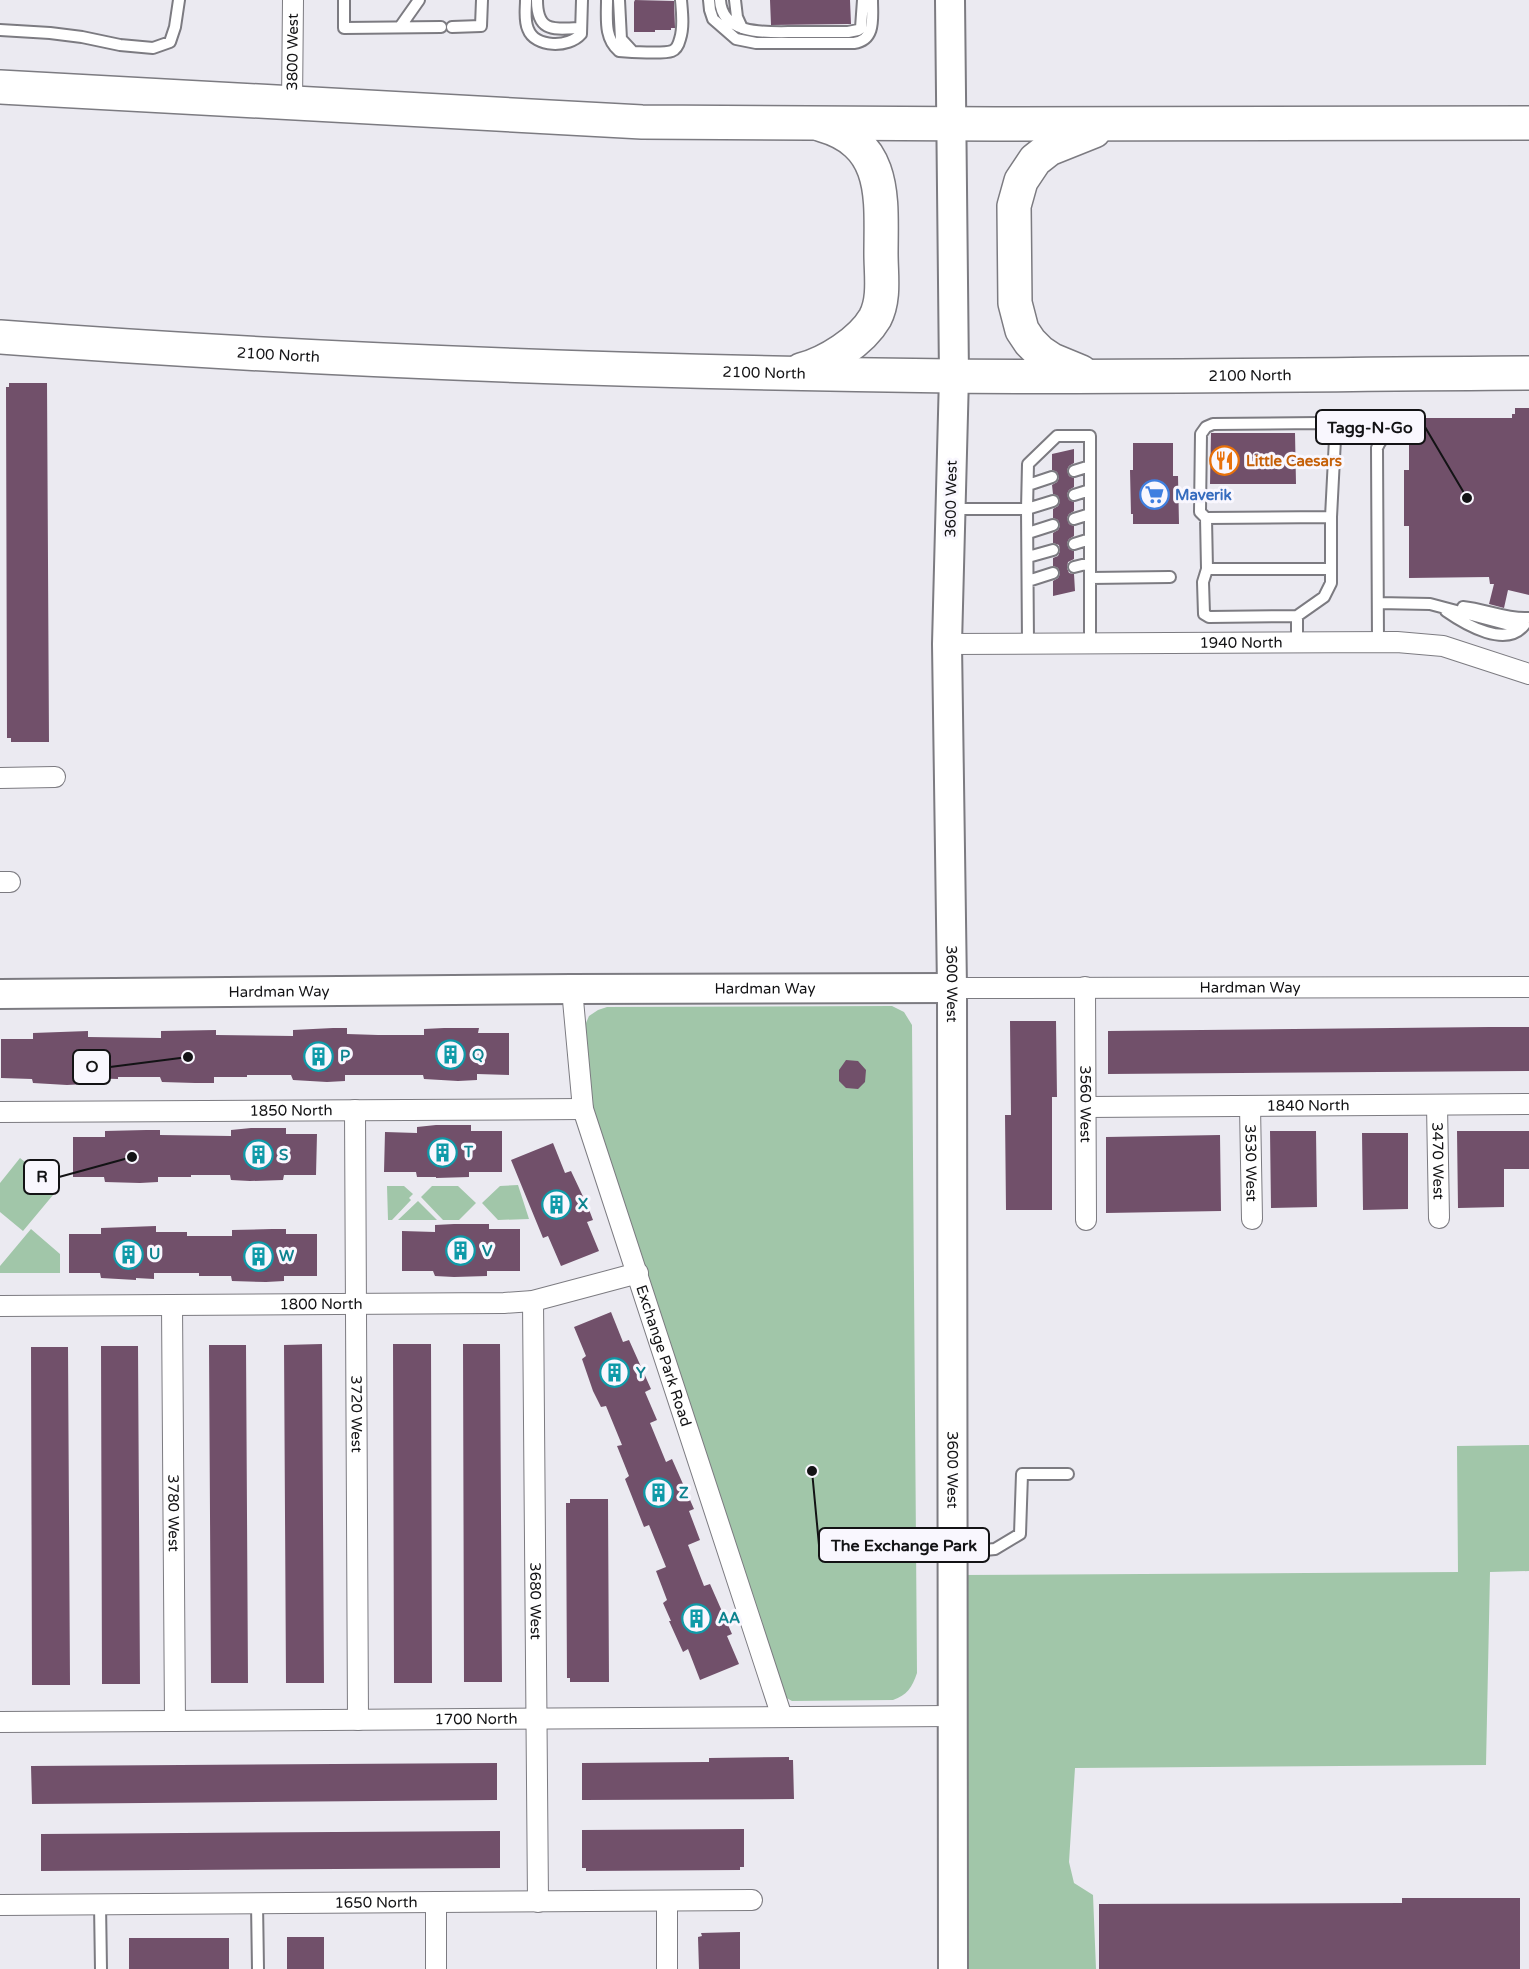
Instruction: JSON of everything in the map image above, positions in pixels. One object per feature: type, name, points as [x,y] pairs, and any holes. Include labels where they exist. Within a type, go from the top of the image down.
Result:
[{"type":"highway","points":[[1,86],[642,122],[1529,123]]},
{"type":"highway","points":[[790,373],[825,361],[853,342],[875,318],[881,297],[881,197],[878,175],[868,157],[852,140],[840,132],[817,123]]},
{"type":"highway","points":[[1092,375],[1064,366],[1040,352],[1022,330],[1015,303],[1014,206],[1021,181],[1035,160],[1049,149],[1104,128],[1122,124]]},
{"type":"highway","name":"2100 North","points":[[0,337],[352,359],[790,373],[954,376],[1529,373]]},
{"type":"street","name":"3800 West","points":[[292,104],[293,0]]},
{"type":"street","name":"3600 West","points":[[950,0],[954,376],[947,644],[952,988],[953,1969]]},
{"type":"street","name":"1940 North","points":[[947,644],[1420,643],[1443,646],[1529,674]]},
{"type":"street","points":[[0,778],[55,777]]},
{"type":"street","name":"3560 West","points":[[1085,987],[1086,1220]]},
{"type":"street","name":"Hardman Way","points":[[0,994],[572,989],[1529,987]]},
{"type":"street","name":"Exchange Park Road","points":[[572,989],[583,1109],[782,1717]]},
{"type":"street","name":"3470 West","points":[[1437,1104],[1439,1218]]},
{"type":"street","name":"1840 North","points":[[1086,1107],[1529,1104]]},
{"type":"street","name":"3530 West","points":[[1250,1106],[1252,1219]]},
{"type":"street","name":"1850 North","points":[[0,1112],[583,1109]]},
{"type":"street","name":"3720 West","points":[[355,1110],[358,1720]]},
{"type":"street","name":"1800 North","points":[[0,1306],[504,1303],[533,1301],[638,1274]]},
{"type":"street","name":"3680 West","points":[[533,1301],[538,1902]]},
{"type":"street","name":"3780 West","points":[[172,1305],[175,1721]]},
{"type":"street","name":"1700 North","points":[[0,1722],[952,1716]]},
{"type":"street","name":"1650 North","points":[[0,1905],[752,1900]]},
{"type":"street","points":[[667,1901],[668,1969]]},
{"type":"street","points":[[436,1902],[436,1969]]},
{"type":"lane","points":[[0,30],[61,34],[120,45],[153,48],[170,42],[179,0]]},
{"type":"lane","points":[[344,0],[344,28],[481,26],[482,0]]},
{"type":"lane","points":[[399,27],[419,0]]},
{"type":"lane","points":[[526,0],[528,30],[534,38],[543,42],[564,43],[572,42],[578,37],[581,28],[582,0]]},
{"type":"lane","points":[[537,0],[539,18],[543,25],[550,28],[581,28]]},
{"type":"lane","points":[[607,0],[609,39],[619,51],[633,52],[673,51],[677,47],[682,31],[681,0]]},
{"type":"lane","points":[[619,0],[621,39],[633,52]]},
{"type":"lane","points":[[710,0],[713,19],[736,39],[756,43],[854,43],[866,39],[872,27],[872,0]]},
{"type":"lane","points":[[720,0],[721,11],[728,20],[754,32],[854,32],[861,28],[863,0]]},
{"type":"lane","points":[[735,0],[737,17],[742,28]]},
{"type":"lane","points":[[1320,423],[1329,425],[1334,430],[1335,439],[1331,517],[1331,583],[1324,597],[1297,616],[1209,617],[1204,614],[1203,582],[1207,569],[1206,518],[1200,512],[1201,434],[1206,428],[1214,424],[1320,423]]},
{"type":"lane","points":[[1378,642],[1377,448],[1380,441],[1390,432],[1408,430]]},
{"type":"lane","points":[[1028,643],[1028,464],[1057,436],[1090,436],[1090,643]]},
{"type":"lane","points":[[1074,471],[1090,466]]},
{"type":"lane","points":[[1028,484],[1052,477]]},
{"type":"lane","points":[[1074,495],[1090,490]]},
{"type":"lane","points":[[950,509],[1028,509],[1053,501]]},
{"type":"lane","points":[[1074,519],[1090,514]]},
{"type":"lane","points":[[1206,518],[1331,517]]},
{"type":"lane","points":[[1028,532],[1053,525]]},
{"type":"lane","points":[[1074,544],[1090,539]]},
{"type":"lane","points":[[1028,557],[1053,550]]},
{"type":"lane","points":[[1074,567],[1090,563]]},
{"type":"lane","points":[[1207,569],[1331,569]]},
{"type":"lane","points":[[1028,581],[1053,573]]},
{"type":"lane","points":[[1090,578],[1170,577]]},
{"type":"lane","points":[[1378,603],[1421,603],[1477,609],[1512,617],[1528,617]]},
{"type":"lane","points":[[1438,606],[1472,626],[1502,636],[1508,636],[1520,630],[1528,617]]},
{"type":"lane","points":[[1297,616],[1297,642]]},
{"type":"lane","points":[[953,1553],[994,1549],[1020,1534],[1022,1474],[1068,1474]]},
{"type":"lane","points":[[257,1903],[258,1969]]},
{"type":"lane","points":[[100,1904],[101,1969]]},
{"type":"green space","points":[[892,1006],[904,1012],[912,1025],[917,1673],[908,1690],[893,1700],[792,1701],[781,1695],[591,1108],[583,1030],[589,1016],[607,1007]]},
{"type":"green space","points":[[20,1158],[58,1189],[23,1231],[0,1212],[0,1183]]},
{"type":"green space","points":[[518,1185],[529,1219],[498,1220],[482,1203],[500,1186]]},
{"type":"green space","points":[[387,1186],[404,1186],[413,1194],[409,1198],[411,1200],[392,1220],[388,1220]]},
{"type":"green space","points":[[432,1186],[458,1186],[476,1203],[459,1220],[443,1220],[421,1197]]},
{"type":"green space","points":[[418,1201],[437,1220],[398,1220]]},
{"type":"green space","points":[[31,1229],[60,1254],[60,1273],[0,1273],[0,1266]]},
{"type":"green space","points":[[1529,1445],[1529,1571],[1490,1572],[1486,1765],[1075,1768],[1069,1862],[1074,1883],[1093,1895],[1096,1969],[965,1969],[962,1575],[1458,1572],[1457,1446]]},
{"type":"building","points":[[635,0],[674,1],[675,28],[655,30],[655,32],[634,32]]},
{"type":"building","points":[[770,0],[850,0],[851,24],[771,25]]},
{"type":"building","points":[[9,383],[47,383],[49,742],[11,742],[11,738],[7,738],[6,387],[9,387]]},
{"type":"building","points":[[1515,408],[1529,408],[1529,595],[1508,590],[1504,608],[1489,604],[1494,584],[1490,584],[1489,577],[1409,578],[1409,526],[1404,526],[1404,470],[1409,470],[1409,437],[1415,431],[1414,426],[1408,423],[1408,418],[1512,418]]},
{"type":"building","points":[[1211,433],[1295,433],[1296,484],[1210,484]]},
{"type":"building","name":"Maverik","points":[[1133,443],[1173,443],[1173,476],[1178,476],[1179,524],[1133,524],[1130,470],[1133,470]]},
{"type":"building","points":[[1074,449],[1074,463],[1067,470],[1069,476],[1074,478],[1074,487],[1067,494],[1069,500],[1074,502],[1074,511],[1067,518],[1069,524],[1074,526],[1074,536],[1067,543],[1069,549],[1074,551],[1074,559],[1068,562],[1067,568],[1069,573],[1074,574],[1075,591],[1053,596],[1053,581],[1060,574],[1058,568],[1053,566],[1053,558],[1058,556],[1060,551],[1059,545],[1053,543],[1053,533],[1060,526],[1058,520],[1053,518],[1053,509],[1060,502],[1058,496],[1053,494],[1052,485],[1059,478],[1057,472],[1052,470],[1052,454]]},
{"type":"building","points":[[1010,1021],[1056,1021],[1057,1097],[1052,1097],[1052,1210],[1006,1210],[1005,1115],[1011,1115]]},
{"type":"building","points":[[1529,1027],[1529,1071],[1108,1074],[1108,1031]]},
{"type":"building","points":[[347,1028],[347,1034],[378,1035],[424,1035],[424,1029],[444,1028],[479,1028],[478,1033],[509,1033],[509,1075],[477,1074],[477,1080],[458,1081],[424,1079],[423,1075],[345,1075],[345,1081],[327,1082],[293,1080],[291,1075],[247,1075],[247,1077],[214,1077],[214,1083],[162,1082],[160,1077],[118,1077],[118,1079],[86,1078],[86,1084],[67,1085],[33,1083],[32,1079],[1,1078],[1,1039],[33,1039],[33,1033],[88,1031],[88,1037],[161,1038],[161,1031],[216,1030],[216,1035],[293,1036],[293,1030]]},
{"type":"building","points":[[846,1060],[858,1061],[866,1070],[865,1082],[858,1089],[846,1088],[839,1081],[839,1070]]},
{"type":"building","name":"T","points":[[471,1125],[471,1131],[502,1131],[502,1172],[469,1172],[469,1177],[436,1178],[417,1177],[416,1172],[384,1172],[385,1132],[417,1133],[417,1127]]},
{"type":"building","points":[[286,1128],[286,1134],[317,1134],[316,1175],[284,1175],[283,1180],[250,1181],[231,1180],[230,1175],[191,1175],[191,1177],[158,1177],[158,1182],[140,1183],[105,1182],[104,1177],[73,1177],[73,1137],[105,1137],[105,1131],[146,1130],[160,1130],[160,1135],[231,1136],[231,1130]]},
{"type":"building","points":[[1270,1131],[1316,1131],[1317,1207],[1271,1208]]},
{"type":"building","points":[[1457,1131],[1529,1131],[1529,1169],[1504,1169],[1504,1207],[1458,1208]]},
{"type":"building","points":[[1362,1133],[1408,1133],[1408,1209],[1363,1210]]},
{"type":"building","points":[[1220,1135],[1221,1211],[1106,1213],[1106,1137]]},
{"type":"building","name":"X","points":[[553,1143],[565,1173],[571,1171],[588,1207],[593,1220],[587,1222],[599,1251],[561,1266],[548,1236],[543,1238],[511,1160]]},
{"type":"building","name":"V","points":[[489,1224],[489,1229],[520,1229],[520,1271],[487,1271],[487,1276],[454,1277],[435,1276],[433,1271],[402,1271],[402,1231],[435,1232],[435,1225]]},
{"type":"building","points":[[156,1226],[156,1232],[187,1232],[187,1236],[232,1236],[232,1230],[272,1229],[286,1229],[286,1234],[317,1234],[317,1276],[284,1276],[284,1281],[266,1282],[232,1281],[231,1276],[199,1276],[199,1273],[154,1273],[154,1279],[136,1278],[136,1280],[101,1278],[100,1273],[69,1273],[69,1234],[101,1234],[101,1228]]},
{"type":"building","points":[[611,1312],[623,1342],[629,1340],[651,1389],[645,1392],[657,1420],[650,1423],[666,1462],[672,1459],[694,1509],[689,1511],[700,1540],[688,1545],[704,1586],[710,1584],[732,1634],[727,1636],[739,1664],[700,1680],[688,1649],[683,1652],[669,1621],[671,1621],[663,1603],[667,1600],[656,1571],[666,1567],[649,1525],[644,1527],[625,1479],[629,1476],[617,1446],[622,1445],[606,1406],[601,1407],[593,1391],[582,1359],[586,1356],[574,1327]]},
{"type":"building","points":[[322,1344],[324,1683],[286,1683],[284,1345]]},
{"type":"building","points":[[393,1344],[431,1344],[432,1683],[394,1683]]},
{"type":"building","points":[[463,1344],[500,1344],[502,1682],[464,1682]]},
{"type":"building","points":[[209,1345],[246,1345],[248,1683],[211,1683]]},
{"type":"building","points":[[101,1346],[138,1346],[140,1684],[102,1684]]},
{"type":"building","points":[[31,1347],[68,1347],[70,1685],[32,1685]]},
{"type":"building","points":[[570,1499],[608,1499],[609,1682],[570,1682],[570,1678],[567,1678],[566,1503],[570,1503]]},
{"type":"building","points":[[789,1757],[789,1760],[793,1760],[794,1799],[582,1800],[582,1763],[709,1762],[709,1758]]},
{"type":"building","points":[[497,1763],[497,1800],[32,1804],[31,1766]]},
{"type":"building","points":[[744,1829],[744,1867],[740,1867],[740,1870],[586,1871],[586,1868],[582,1868],[582,1830]]},
{"type":"building","points":[[500,1831],[500,1868],[41,1871],[41,1834]]},
{"type":"building","points":[[1402,1898],[1520,1898],[1520,1969],[1099,1969],[1099,1904],[1402,1903]]},
{"type":"building","points":[[740,1932],[740,1969],[699,1969],[698,1937],[702,1936],[701,1933]]},
{"type":"building","points":[[287,1937],[324,1937],[324,1969],[287,1969]]},
{"type":"building","points":[[129,1938],[229,1938],[229,1969],[129,1969]]},
{"type":"place","name":"Little Caesars","points":[[1225,461]]},
{"type":"place","name":"Maverik","points":[[1154,495]]},
{"type":"place","name":"Tagg-N-Go","points":[[1467,498]]},
{"type":"place","name":"Q","points":[[451,1055]]},
{"type":"place","name":"P","points":[[319,1056]]},
{"type":"place","name":"O","points":[[188,1057]]},
{"type":"place","name":"T","points":[[443,1152]]},
{"type":"place","name":"S","points":[[258,1155]]},
{"type":"place","name":"R","points":[[132,1157]]},
{"type":"place","name":"X","points":[[557,1204]]},
{"type":"place","name":"V","points":[[461,1251]]},
{"type":"place","name":"U","points":[[128,1254]]},
{"type":"place","name":"W","points":[[258,1256]]},
{"type":"place","name":"Y","points":[[615,1373]]},
{"type":"place","name":"The Exchange Park","points":[[812,1471]]},
{"type":"place","name":"Z","points":[[658,1493]]},
{"type":"place","name":"AA","points":[[697,1618]]}]
